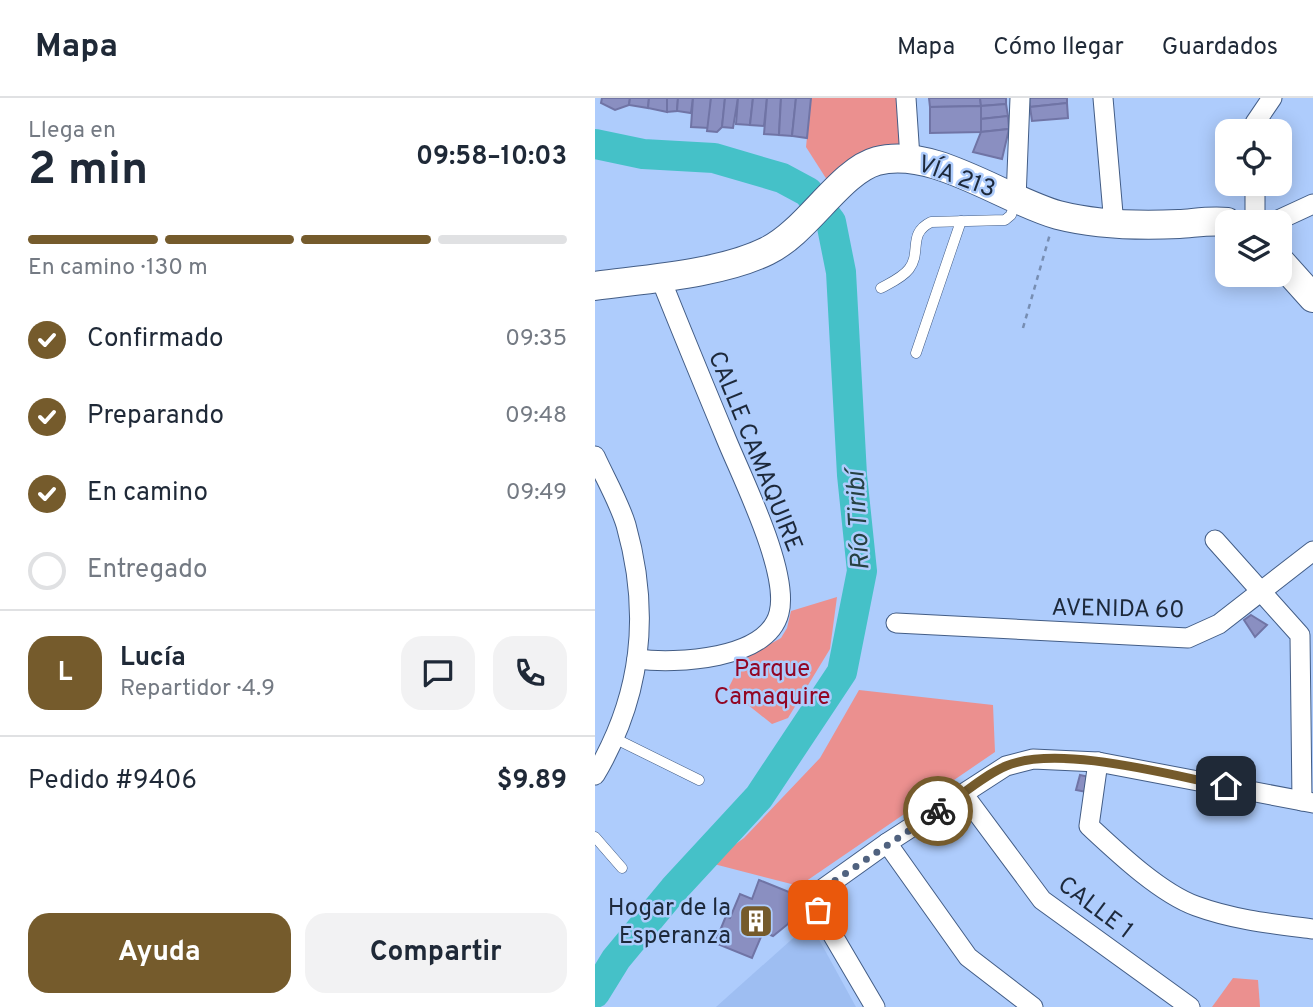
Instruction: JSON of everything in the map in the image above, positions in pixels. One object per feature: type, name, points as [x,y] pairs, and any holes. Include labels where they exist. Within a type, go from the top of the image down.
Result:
[{"type":"main road","name":"VÍA 213","points":[[595,286],[731,263],[767,251],[799,229],[861,168],[877,161],[910,158],[968,177],[1056,214],[1114,225],[1215,222]]},
{"type":"main road","points":[[1292,275],[1313,298]]},
{"type":"street","points":[[906,98],[910,158]]},
{"type":"street","points":[[1016,199],[1020,98]]},
{"type":"street","points":[[1103,98],[1114,225]]},
{"type":"street","points":[[1260,119],[1272,98]]},
{"type":"street","points":[[1292,214],[1313,204]]},
{"type":"street","name":"CALLE CAMAQUIRE","points":[[637,659],[666,663],[700,659],[724,654],[749,644],[769,632],[779,614],[781,597],[768,542],[660,277]]},
{"type":"street","points":[[595,456],[625,523],[636,572],[639,617],[637,659],[628,707],[616,738],[595,775]]},
{"type":"street","points":[[875,1007],[818,910],[817,897],[824,888],[887,842],[1006,766],[1033,759],[1098,762],[1308,802],[1307,634],[1261,593],[1215,540]]},
{"type":"street","name":"AVENIDA 60","points":[[896,623],[1188,638],[1219,624],[1313,551]]},
{"type":"street","points":[[1098,762],[1089,826],[1131,865],[1194,906],[1243,919],[1313,929]]},
{"type":"street","name":"CALLE 1","points":[[964,795],[1042,900],[1190,1007]]},
{"type":"street","points":[[887,842],[968,957],[1033,1007]]},
{"type":"lane","points":[[881,288],[908,270],[913,260],[917,232],[922,226],[931,222],[1005,220],[1011,215],[1016,199]]},
{"type":"lane","points":[[916,353],[961,221]]},
{"type":"lane","points":[[616,738],[699,780]]},
{"type":"lane","points":[[595,837],[622,868]]},
{"type":"path","points":[[1023,328],[1047,244]]},
{"type":"shaded area","points":[[810,923],[856,1007],[716,1007]]},
{"type":"green space","points":[[811,98],[898,98],[901,152],[829,183],[806,147]]},
{"type":"green space","name":"Parque Camaquire","points":[[837,597],[830,649],[788,718],[772,724],[728,689],[743,659],[781,638],[787,628],[791,611]]},
{"type":"green space","points":[[859,690],[993,705],[995,752],[799,886],[710,863],[744,838],[820,758]]},
{"type":"green space","points":[[1233,978],[1258,980],[1260,1007],[1212,1007]]},
{"type":"building","points":[[602,98],[630,98],[629,105],[615,110],[601,103]]},
{"type":"building","points":[[630,98],[649,98],[648,108],[629,105]]},
{"type":"building","points":[[649,98],[667,98],[667,112],[648,108]]},
{"type":"building","points":[[667,98],[678,98],[677,111],[667,112]]},
{"type":"building","points":[[678,98],[693,98],[691,113],[677,111]]},
{"type":"building","points":[[693,98],[711,98],[709,128],[691,127]]},
{"type":"building","points":[[711,98],[725,98],[722,127],[717,132],[707,131]]},
{"type":"building","points":[[725,98],[738,98],[733,128],[722,127]]},
{"type":"building","points":[[738,98],[753,98],[750,125],[736,124]]},
{"type":"building","points":[[753,98],[767,98],[764,126],[750,125]]},
{"type":"building","points":[[767,98],[781,98],[779,135],[764,134]]},
{"type":"building","points":[[781,98],[796,98],[792,136],[779,135]]},
{"type":"building","points":[[796,98],[811,98],[807,138],[792,136]]},
{"type":"building","points":[[929,98],[980,98],[981,106],[930,107]]},
{"type":"building","points":[[980,98],[1006,98],[1006,104],[981,106]]},
{"type":"building","points":[[1029,98],[1067,98],[1067,103],[1030,107]]},
{"type":"building","points":[[1067,103],[1068,118],[1032,121],[1030,107]]},
{"type":"building","points":[[1006,104],[1008,116],[981,119],[981,106]]},
{"type":"building","points":[[981,106],[981,132],[930,133],[930,107]]},
{"type":"building","points":[[1008,116],[1009,129],[981,132],[981,119]]},
{"type":"building","points":[[1009,129],[1002,159],[973,152],[981,132]]},
{"type":"building","points":[[1251,615],[1267,625],[1255,637],[1244,620]]},
{"type":"building","points":[[1080,775],[1094,778],[1092,793],[1076,790]]},
{"type":"building","name":"Hogar de la Esperanza","points":[[759,880],[799,896],[788,924],[773,936],[763,932],[752,958],[715,943],[726,916],[730,918],[740,894],[752,899]]},
{"type":"waterway","name":"Río Tiribí","points":[[595,144],[643,154],[714,158],[782,178],[808,192],[831,222],[841,272],[852,475],[862,571],[842,672],[759,797],[674,889],[616,959],[595,993]]},
{"type":"way so far","points":[[818,910],[817,897],[824,888],[887,842],[938,811]]},
{"type":"place","name":"Hogar de la Esperanza","points":[[756,921]]},
{"type":"route","points":[[938,811],[1006,766],[1033,759],[1098,762],[1226,786]]}]
